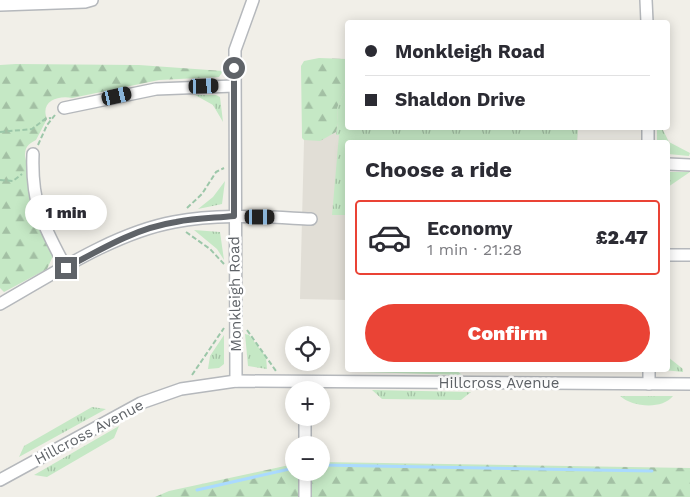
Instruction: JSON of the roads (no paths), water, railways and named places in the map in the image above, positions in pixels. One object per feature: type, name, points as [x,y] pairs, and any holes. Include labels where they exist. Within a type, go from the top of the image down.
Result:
[{"type":"street","points":[[0,5],[85,2],[92,0]]},
{"type":"street","name":"Monkleigh Road","points":[[236,381],[234,271],[235,50],[253,0]]},
{"type":"street","points":[[646,0],[646,20]]},
{"type":"street","points":[[64,108],[156,89],[234,86]]},
{"type":"street","points":[[33,158],[34,195],[39,215],[66,268]]},
{"type":"street","points":[[670,164],[690,165]]},
{"type":"street","points":[[0,304],[120,239],[168,223],[234,216],[310,219]]},
{"type":"street","points":[[670,255],[690,255]]},
{"type":"street","points":[[649,372],[649,384]]},
{"type":"street","name":"Hillcross Avenue","points":[[0,480],[141,403],[182,388],[236,381],[285,385]]},
{"type":"street","name":"Hillcross Avenue","points":[[330,386],[690,384]]},
{"type":"street","points":[[305,481],[305,497]]},
{"type":"waterway","points":[[330,465],[652,471]]},
{"type":"waterway","points":[[197,490],[285,470]]}]
